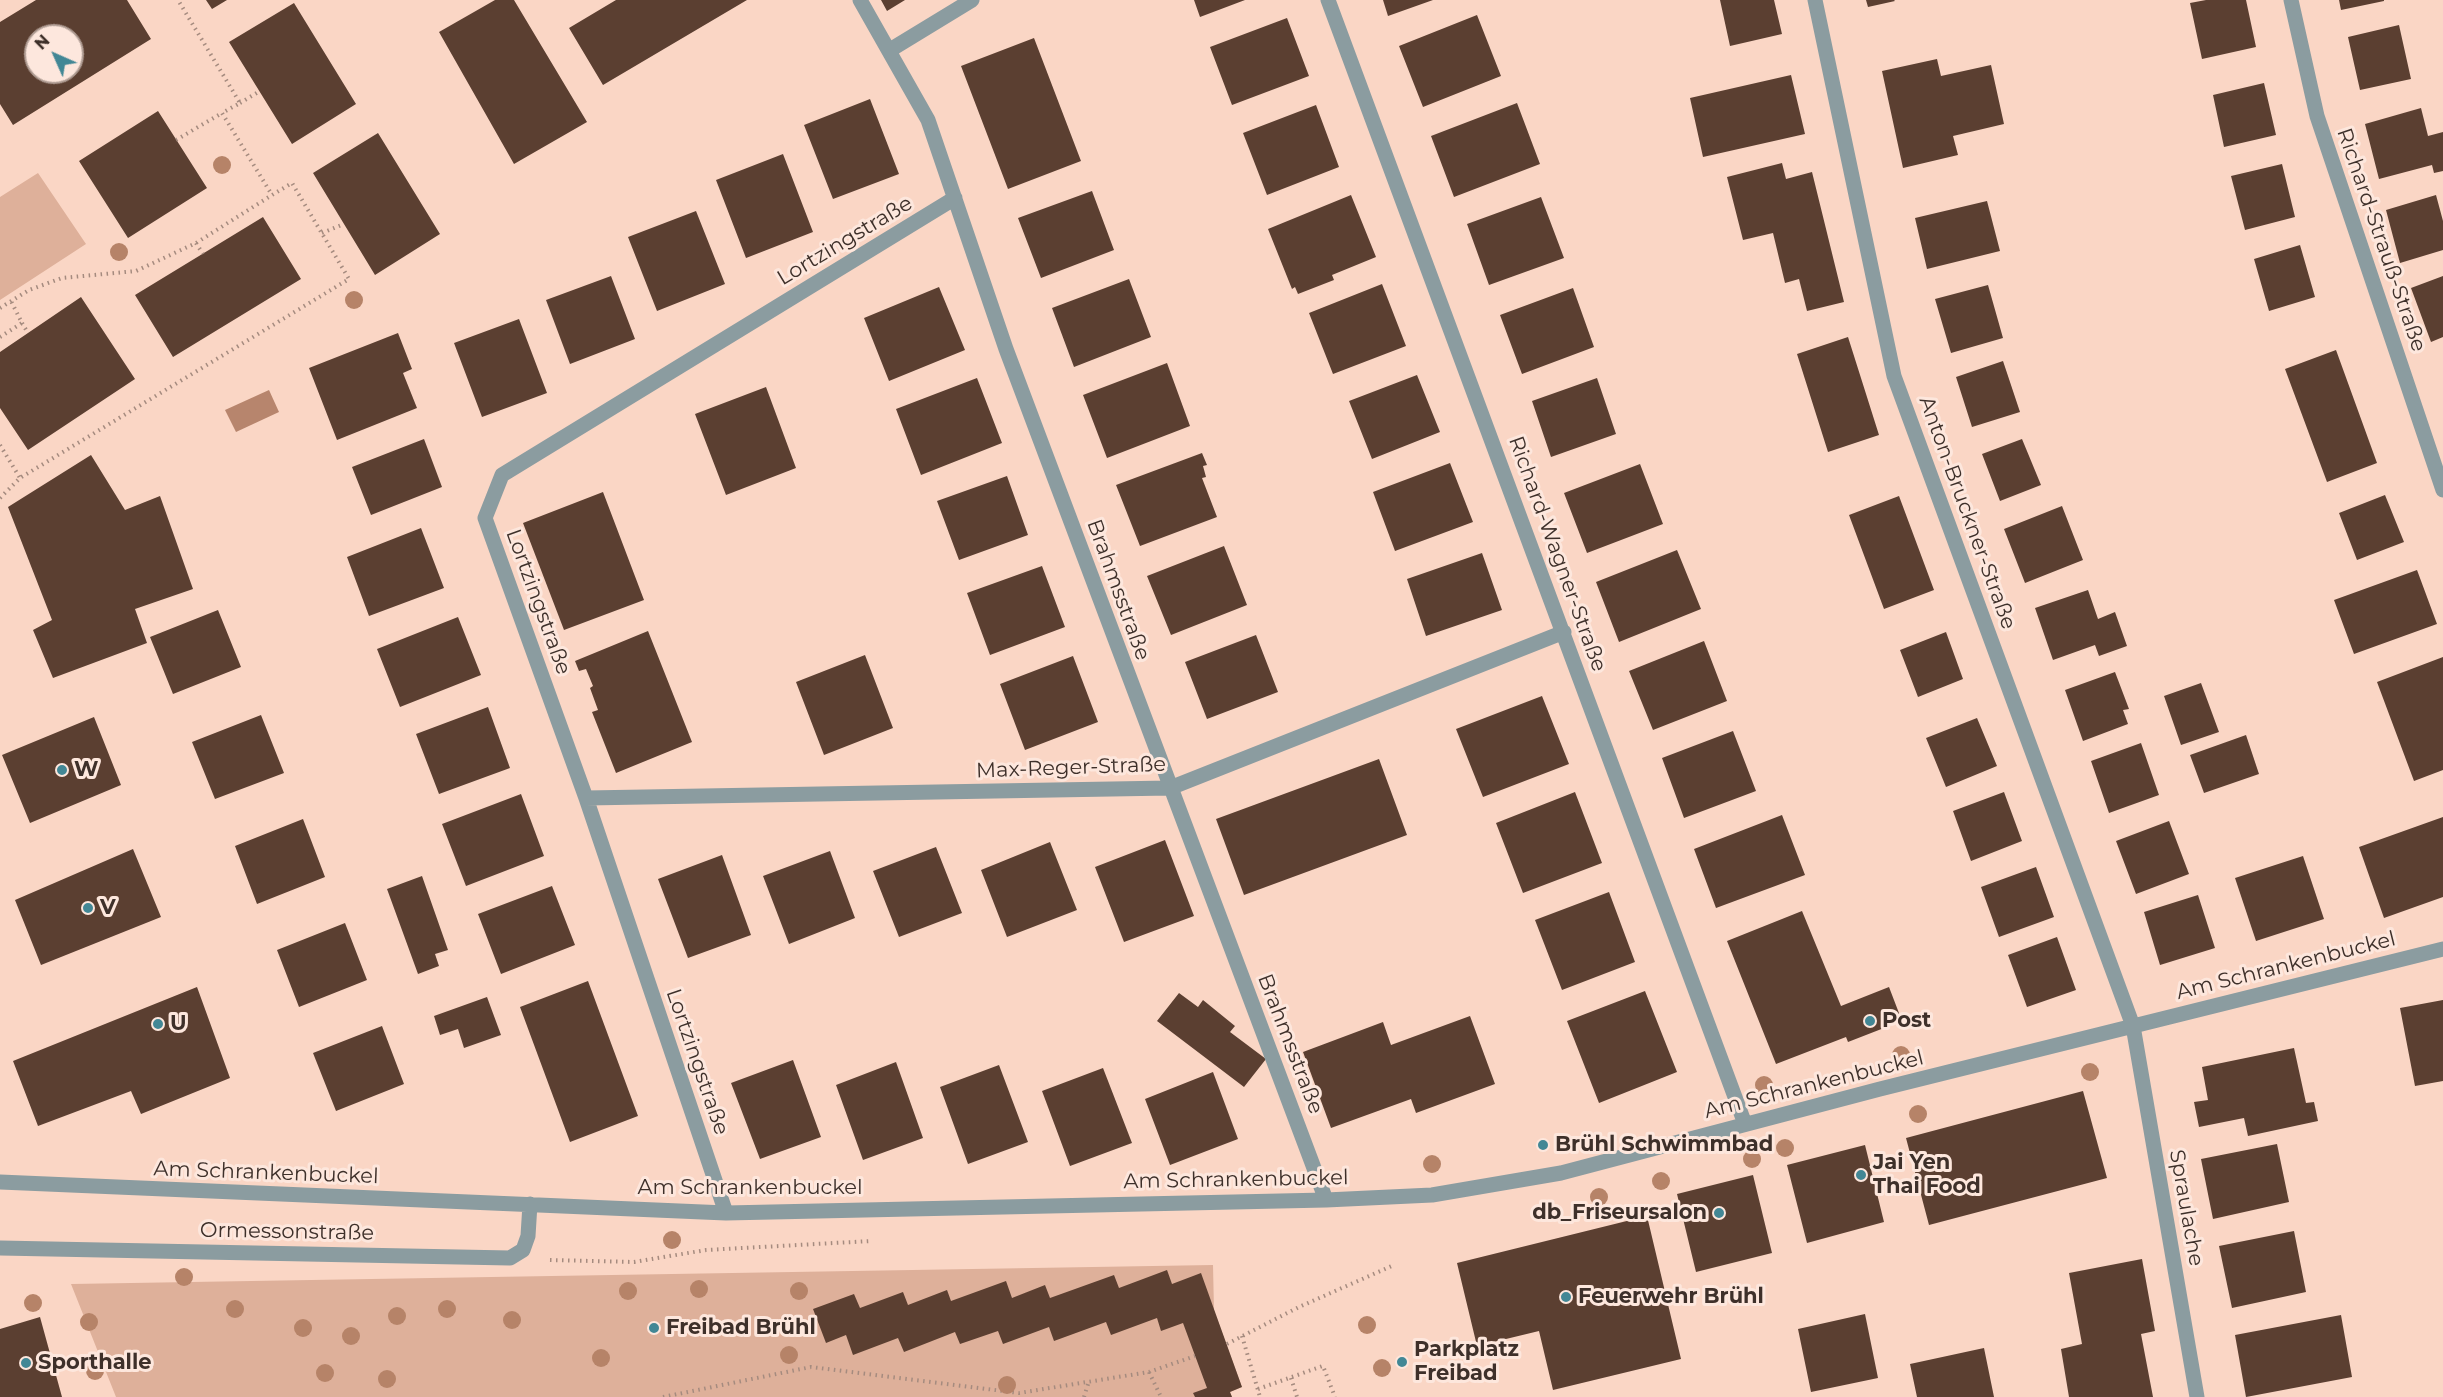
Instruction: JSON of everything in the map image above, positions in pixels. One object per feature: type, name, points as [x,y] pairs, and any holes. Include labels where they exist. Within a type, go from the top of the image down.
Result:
[{"type":"street","name":"Brahmsstraße","points":[[860,0],[928,120],[1006,349],[1326,1200]]},
{"type":"street","points":[[890,50],[972,0]]},
{"type":"street","name":"Richard-Wagner-Straße","points":[[1328,0],[1745,1124]]},
{"type":"street","name":"Anton-Bruckner-Straße","points":[[1815,0],[1894,376],[2133,1026]]},
{"type":"street","name":"Richard-Strauß-Straße","points":[[2291,0],[2317,116],[2443,490]]},
{"type":"street","name":"Lortzingstraße","points":[[726,1213],[586,798],[485,518],[502,475],[955,198]]},
{"type":"street","name":"Max-Reger-Straße","points":[[586,798],[1170,788],[1564,632]]},
{"type":"street","name":"Am Schrankenbuckel","points":[[0,1182],[726,1213],[1326,1200],[1431,1194],[1561,1173],[1745,1124],[2443,949]]},
{"type":"street","name":"Spraulache","points":[[2133,1026],[2198,1397]]},
{"type":"street","name":"Ormessonstraße","points":[[0,1248],[510,1258],[523,1250],[528,1236],[530,1204]]},
{"type":"path","points":[[178,0],[240,103]]},
{"type":"path","points":[[176,140],[260,91]]},
{"type":"path","points":[[222,113],[272,195]]},
{"type":"path","points":[[0,308],[29,290],[62,278],[135,271],[196,243],[292,183],[349,279],[20,477],[0,498]]},
{"type":"path","points":[[322,233],[344,224]]},
{"type":"path","points":[[196,243],[203,254]]},
{"type":"path","points":[[11,301],[28,333]]},
{"type":"path","points":[[0,337],[22,323]]},
{"type":"path","points":[[0,445],[20,477]]},
{"type":"path","points":[[1227,1344],[1299,1307],[1394,1265]]},
{"type":"path","points":[[1242,1336],[1260,1397]]},
{"type":"path","points":[[663,1397],[811,1367],[1019,1393],[1149,1372],[1196,1356]]},
{"type":"path","points":[[1258,1389],[1323,1366],[1335,1397]]},
{"type":"path","points":[[1149,1372],[1161,1397]]},
{"type":"path","points":[[1290,1377],[1297,1397]]},
{"type":"path","points":[[1084,1397],[1089,1382]]},
{"type":"shaded area","points":[[38,173],[86,244],[0,300],[0,197]]},
{"type":"shaded area","points":[[269,390],[279,412],[236,432],[225,410]]},
{"type":"shaded area","name":"Freibad Brühl","points":[[1213,1265],[1214,1311],[1242,1387],[1230,1392],[1232,1397],[116,1397],[71,1284]]},
{"type":"building","points":[[36,0],[127,0],[151,39],[84,81],[84,24],[24,24],[24,84],[79,84],[13,125],[0,104],[0,22]]},
{"type":"building","points":[[206,0],[227,0],[212,9]]},
{"type":"building","points":[[495,0],[514,0],[587,122],[514,164],[439,32]]},
{"type":"building","points":[[616,0],[747,0],[603,85],[569,28]]},
{"type":"building","points":[[881,0],[905,0],[887,11]]},
{"type":"building","points":[[1194,0],[1245,0],[1200,17]]},
{"type":"building","points":[[1383,0],[1433,0],[1388,16]]},
{"type":"building","points":[[1720,0],[1774,0],[1782,34],[1730,46]]},
{"type":"building","points":[[1866,0],[1894,0],[1895,1],[1868,7]]},
{"type":"building","points":[[2206,0],[2246,0],[2256,47],[2202,59],[2190,3]]},
{"type":"building","points":[[2339,0],[2384,0],[2384,1],[2341,10]]},
{"type":"building","points":[[294,3],[356,104],[292,144],[229,42]]},
{"type":"building","points":[[1477,15],[1501,76],[1423,107],[1399,46]]},
{"type":"building","points":[[1287,18],[1309,76],[1232,105],[1210,47]]},
{"type":"building","points":[[2399,25],[2411,79],[2360,90],[2348,37]]},
{"type":"building","points":[[1034,38],[1081,161],[1008,189],[961,66]]},
{"type":"building","points":[[1937,59],[1941,76],[1991,65],[2004,124],[1953,136],[1958,155],[1903,168],[1882,71]]},
{"type":"building","points":[[1791,75],[1805,134],[1703,157],[1690,98]]},
{"type":"building","points":[[2264,83],[2276,135],[2224,147],[2213,95]]},
{"type":"building","points":[[870,99],[899,174],[833,199],[804,125]]},
{"type":"building","points":[[1517,103],[1540,164],[1454,197],[1431,136]]},
{"type":"building","points":[[1316,105],[1339,167],[1267,195],[1243,133]]},
{"type":"building","points":[[2421,108],[2428,136],[2443,132],[2443,171],[2434,173],[2432,165],[2379,179],[2365,124]]},
{"type":"building","points":[[158,111],[207,188],[128,238],[79,161]]},
{"type":"building","points":[[378,133],[440,234],[375,275],[313,173]]},
{"type":"building","points":[[783,154],[813,232],[746,258],[716,180]]},
{"type":"building","points":[[1782,163],[1786,179],[1812,172],[1844,302],[1807,311],[1799,279],[1785,283],[1773,233],[1743,240],[1727,177]]},
{"type":"building","points":[[2282,164],[2295,217],[2245,230],[2231,176]]},
{"type":"building","points":[[1092,191],[1114,250],[1041,278],[1018,218]]},
{"type":"building","points":[[1351,195],[1376,257],[1332,275],[1334,280],[1298,294],[1295,287],[1292,289],[1268,229]]},
{"type":"building","points":[[2436,195],[2443,221],[2443,250],[2400,263],[2386,210]]},
{"type":"building","points":[[1541,197],[1564,258],[1489,285],[1467,224]]},
{"type":"building","points":[[1987,201],[2000,251],[1927,269],[1915,218]]},
{"type":"building","points":[[696,211],[725,284],[657,311],[628,237]]},
{"type":"building","points":[[263,217],[301,279],[173,357],[135,295]]},
{"type":"building","points":[[2300,245],[2315,297],[2269,311],[2254,259]]},
{"type":"building","points":[[611,276],[635,339],[570,364],[546,300]]},
{"type":"building","points":[[2443,276],[2443,337],[2431,342],[2411,288]]},
{"type":"building","points":[[1129,279],[1151,337],[1074,367],[1052,308]]},
{"type":"building","points":[[1382,284],[1406,346],[1333,374],[1309,313]]},
{"type":"building","points":[[1988,285],[2003,338],[1951,353],[1935,299]]},
{"type":"building","points":[[939,287],[965,350],[889,381],[864,318]]},
{"type":"building","points":[[1573,288],[1594,347],[1522,374],[1500,315]]},
{"type":"building","points":[[81,297],[135,379],[28,450],[0,408],[0,352]]},
{"type":"building","points":[[519,319],[547,393],[482,417],[454,343]]},
{"type":"building","points":[[398,333],[412,369],[403,373],[417,408],[337,440],[309,368]]},
{"type":"building","points":[[1848,337],[1879,435],[1828,452],[1797,354]]},
{"type":"building","points":[[2336,350],[2377,463],[2327,482],[2285,369]]},
{"type":"building","points":[[2003,361],[2020,412],[1972,427],[1956,377]]},
{"type":"building","points":[[1167,363],[1190,426],[1107,458],[1083,395]]},
{"type":"building","points":[[1417,375],[1440,432],[1372,459],[1349,401]]},
{"type":"building","points":[[977,378],[1002,443],[921,475],[896,409]]},
{"type":"building","points":[[1597,378],[1616,434],[1551,457],[1532,401]]},
{"type":"building","points":[[766,387],[796,468],[726,495],[695,414]]},
{"type":"building","points":[[424,439],[442,487],[371,515],[352,467]]},
{"type":"building","points":[[2022,439],[2041,485],[2000,501],[1982,454]]},
{"type":"building","points":[[1202,453],[1207,465],[1203,466],[1206,477],[1202,478],[1217,517],[1140,546],[1116,485]]},
{"type":"building","points":[[91,455],[125,510],[160,496],[193,589],[135,609],[147,643],[53,678],[33,630],[52,620],[8,507]]},
{"type":"building","points":[[1450,463],[1473,522],[1395,551],[1373,492]]},
{"type":"building","points":[[1640,464],[1663,524],[1587,553],[1564,493]]},
{"type":"building","points":[[1007,476],[1028,535],[959,560],[937,501]]},
{"type":"building","points":[[603,492],[644,600],[564,630],[523,523]]},
{"type":"building","points":[[2385,495],[2404,542],[2357,560],[2339,513]]},
{"type":"building","points":[[1899,496],[1934,590],[1884,609],[1849,515]]},
{"type":"building","points":[[2062,506],[2083,560],[2025,583],[2004,529]]},
{"type":"building","points":[[421,528],[444,588],[369,616],[347,557]]},
{"type":"building","points":[[1224,546],[1247,605],[1171,635],[1147,576]]},
{"type":"building","points":[[1677,550],[1701,609],[1619,642],[1596,582]]},
{"type":"building","points":[[1482,553],[1502,610],[1426,636],[1407,579]]},
{"type":"building","points":[[1042,566],[1065,627],[990,655],[967,593]]},
{"type":"building","points":[[2417,570],[2437,624],[2354,654],[2334,600]]},
{"type":"building","points":[[2088,590],[2098,619],[2115,612],[2127,646],[2099,656],[2095,645],[2053,660],[2035,608]]},
{"type":"building","points":[[218,610],[241,667],[173,694],[150,637]]},
{"type":"building","points":[[458,617],[481,675],[400,707],[377,649]]},
{"type":"building","points":[[648,631],[692,742],[616,773],[592,712],[598,710],[590,688],[593,686],[586,669],[579,671],[575,661]]},
{"type":"building","points":[[1946,632],[1963,679],[1918,697],[1900,650]]},
{"type":"building","points":[[1256,635],[1278,692],[1207,719],[1185,662]]},
{"type":"building","points":[[1704,641],[1727,701],[1653,730],[1629,671]]},
{"type":"building","points":[[865,655],[893,728],[824,755],[796,682]]},
{"type":"building","points":[[1073,656],[1098,722],[1025,750],[1000,684]]},
{"type":"building","points":[[2443,657],[2443,770],[2414,781],[2377,682]]},
{"type":"building","points":[[2115,672],[2129,709],[2123,710],[2128,724],[2083,741],[2065,690]]},
{"type":"building","points":[[2201,683],[2219,732],[2181,745],[2164,696]]},
{"type":"building","points":[[1542,696],[1569,764],[1483,797],[1456,729]]},
{"type":"building","points":[[488,707],[510,768],[439,794],[416,734]]},
{"type":"building","points":[[261,715],[284,773],[215,799],[192,742]]},
{"type":"building","name":"W","points":[[94,717],[121,785],[30,823],[2,755]]},
{"type":"building","points":[[1977,718],[1997,766],[1946,787],[1926,738]]},
{"type":"building","points":[[1733,731],[1756,791],[1684,818],[1662,758]]},
{"type":"building","points":[[2246,735],[2259,774],[2204,793],[2190,755]]},
{"type":"building","points":[[2141,743],[2159,795],[2109,813],[2091,761]]},
{"type":"building","points":[[1379,759],[1407,835],[1244,895],[1216,819]]},
{"type":"building","points":[[1575,792],[1602,863],[1523,893],[1496,823]]},
{"type":"building","points":[[2004,792],[2022,841],[1971,861],[1953,811]]},
{"type":"building","points":[[521,794],[544,856],[466,886],[442,824]]},
{"type":"building","points":[[1782,815],[1805,875],[1716,908],[1694,849]]},
{"type":"building","points":[[2443,817],[2443,897],[2384,918],[2359,847]]},
{"type":"building","points":[[303,819],[325,877],[257,904],[235,846]]},
{"type":"building","points":[[2169,821],[2189,874],[2136,894],[2116,841]]},
{"type":"building","points":[[1165,840],[1194,916],[1124,942],[1095,867]]},
{"type":"building","points":[[1050,842],[1077,910],[1007,937],[981,870]]},
{"type":"building","points":[[936,847],[962,913],[899,937],[873,871]]},
{"type":"building","name":"V","points":[[133,849],[161,917],[41,965],[15,900]]},
{"type":"building","points":[[830,851],[855,918],[789,944],[763,876]]},
{"type":"building","points":[[722,855],[751,935],[688,958],[658,879]]},
{"type":"building","points":[[2303,856],[2324,919],[2256,941],[2235,878]]},
{"type":"building","points":[[2036,867],[2054,917],[1999,937],[1981,887]]},
{"type":"building","points":[[422,876],[448,950],[435,954],[439,966],[418,974],[387,889]]},
{"type":"building","points":[[552,886],[575,945],[501,974],[478,914]]},
{"type":"building","points":[[1609,892],[1635,962],[1562,990],[1535,920]]},
{"type":"building","points":[[2198,895],[2215,948],[2160,965],[2144,912]]},
{"type":"building","points":[[1802,911],[1841,1006],[1889,987],[1902,1021],[1848,1042],[1846,1037],[1776,1064],[1727,941]]},
{"type":"building","points":[[345,923],[367,980],[299,1007],[277,950]]},
{"type":"building","points":[[2057,937],[2076,990],[2027,1007],[2008,955]]},
{"type":"building","points":[[588,981],[638,1116],[570,1142],[520,1007]]},
{"type":"building","name":"U","points":[[197,987],[230,1078],[141,1114],[131,1091],[38,1126],[13,1061]]},
{"type":"building","points":[[1645,991],[1677,1072],[1599,1103],[1567,1021]]},
{"type":"building","points":[[1179,993],[1198,1007],[1203,1000],[1235,1026],[1230,1032],[1266,1059],[1244,1087],[1157,1021]]},
{"type":"building","points":[[487,997],[501,1035],[464,1048],[458,1029],[440,1035],[434,1016]]},
{"type":"building","points":[[2443,1000],[2443,1081],[2415,1086],[2400,1008]]},
{"type":"building","points":[[1470,1016],[1495,1084],[1416,1113],[1411,1099],[1331,1128],[1303,1052],[1383,1022],[1391,1045]]},
{"type":"building","points":[[382,1026],[404,1084],[336,1111],[313,1053]]},
{"type":"building","points":[[2294,1048],[2306,1103],[2314,1102],[2318,1121],[2248,1136],[2244,1118],[2199,1127],[2194,1102],[2208,1100],[2202,1067]]},
{"type":"building","points":[[793,1060],[821,1137],[760,1159],[731,1083]]},
{"type":"building","points":[[896,1062],[923,1138],[863,1160],[836,1085]]},
{"type":"building","points":[[999,1065],[1028,1142],[968,1164],[940,1087]]},
{"type":"building","points":[[1103,1068],[1132,1143],[1070,1166],[1042,1091]]},
{"type":"building","points":[[1213,1072],[1238,1139],[1170,1165],[1145,1099]]},
{"type":"building","points":[[2083,1091],[2107,1178],[1929,1225],[1906,1138]]},
{"type":"building","points":[[2277,1144],[2289,1202],[2213,1219],[2201,1159]]},
{"type":"building","points":[[1865,1145],[1884,1222],[1807,1243],[1787,1165]]},
{"type":"building","points":[[1753,1175],[1772,1253],[1696,1272],[1677,1194]]},
{"type":"building","name":"Feuerwehr Brühl","points":[[1647,1216],[1681,1359],[1553,1390],[1539,1331],[1477,1346],[1457,1263]]},
{"type":"building","points":[[2294,1231],[2306,1292],[2232,1308],[2219,1246]]},
{"type":"building","points":[[2142,1259],[2155,1331],[2141,1334],[2153,1397],[2069,1397],[2061,1349],[2082,1344],[2069,1273]]},
{"type":"building","points":[[1167,1270],[1172,1284],[1201,1273],[1242,1387],[1230,1392],[1232,1397],[1195,1397],[1193,1393],[1207,1388],[1183,1323],[1161,1331],[1157,1318],[1111,1335],[1106,1322],[1054,1341],[1049,1327],[1003,1344],[998,1331],[960,1344],[955,1332],[904,1352],[898,1338],[853,1355],[846,1335],[826,1343],[813,1309],[854,1294],[860,1308],[903,1292],[908,1305],[947,1290],[951,1301],[1006,1281],[1012,1298],[1045,1285],[1050,1298],[1114,1275],[1119,1288]]},
{"type":"building","points":[[1865,1314],[1878,1378],[1811,1392],[1798,1329]]},
{"type":"building","points":[[2341,1315],[2352,1377],[2246,1397],[2235,1335]]},
{"type":"building","name":"Sporthalle","points":[[40,1317],[62,1397],[0,1397],[0,1329]]},
{"type":"building","points":[[1984,1348],[1994,1397],[1917,1397],[1910,1364]]},
{"type":"place","name":"W","points":[[62,770]]},
{"type":"place","name":"V","points":[[88,908]]},
{"type":"place","name":"Post","points":[[1870,1021]]},
{"type":"place","name":"U","points":[[158,1024]]},
{"type":"place","name":"Brühl Schwimmbad","points":[[1543,1145]]},
{"type":"place","name":"Jai Yen Thai Food","points":[[1861,1175]]},
{"type":"place","name":"db_Friseursalon","points":[[1719,1213]]},
{"type":"place","name":"Feuerwehr Brühl","points":[[1566,1297]]},
{"type":"place","name":"Freibad Brühl","points":[[654,1328]]},
{"type":"place","name":"Parkplatz Freibad","points":[[1402,1362]]},
{"type":"place","name":"Sporthalle","points":[[26,1363]]}]
